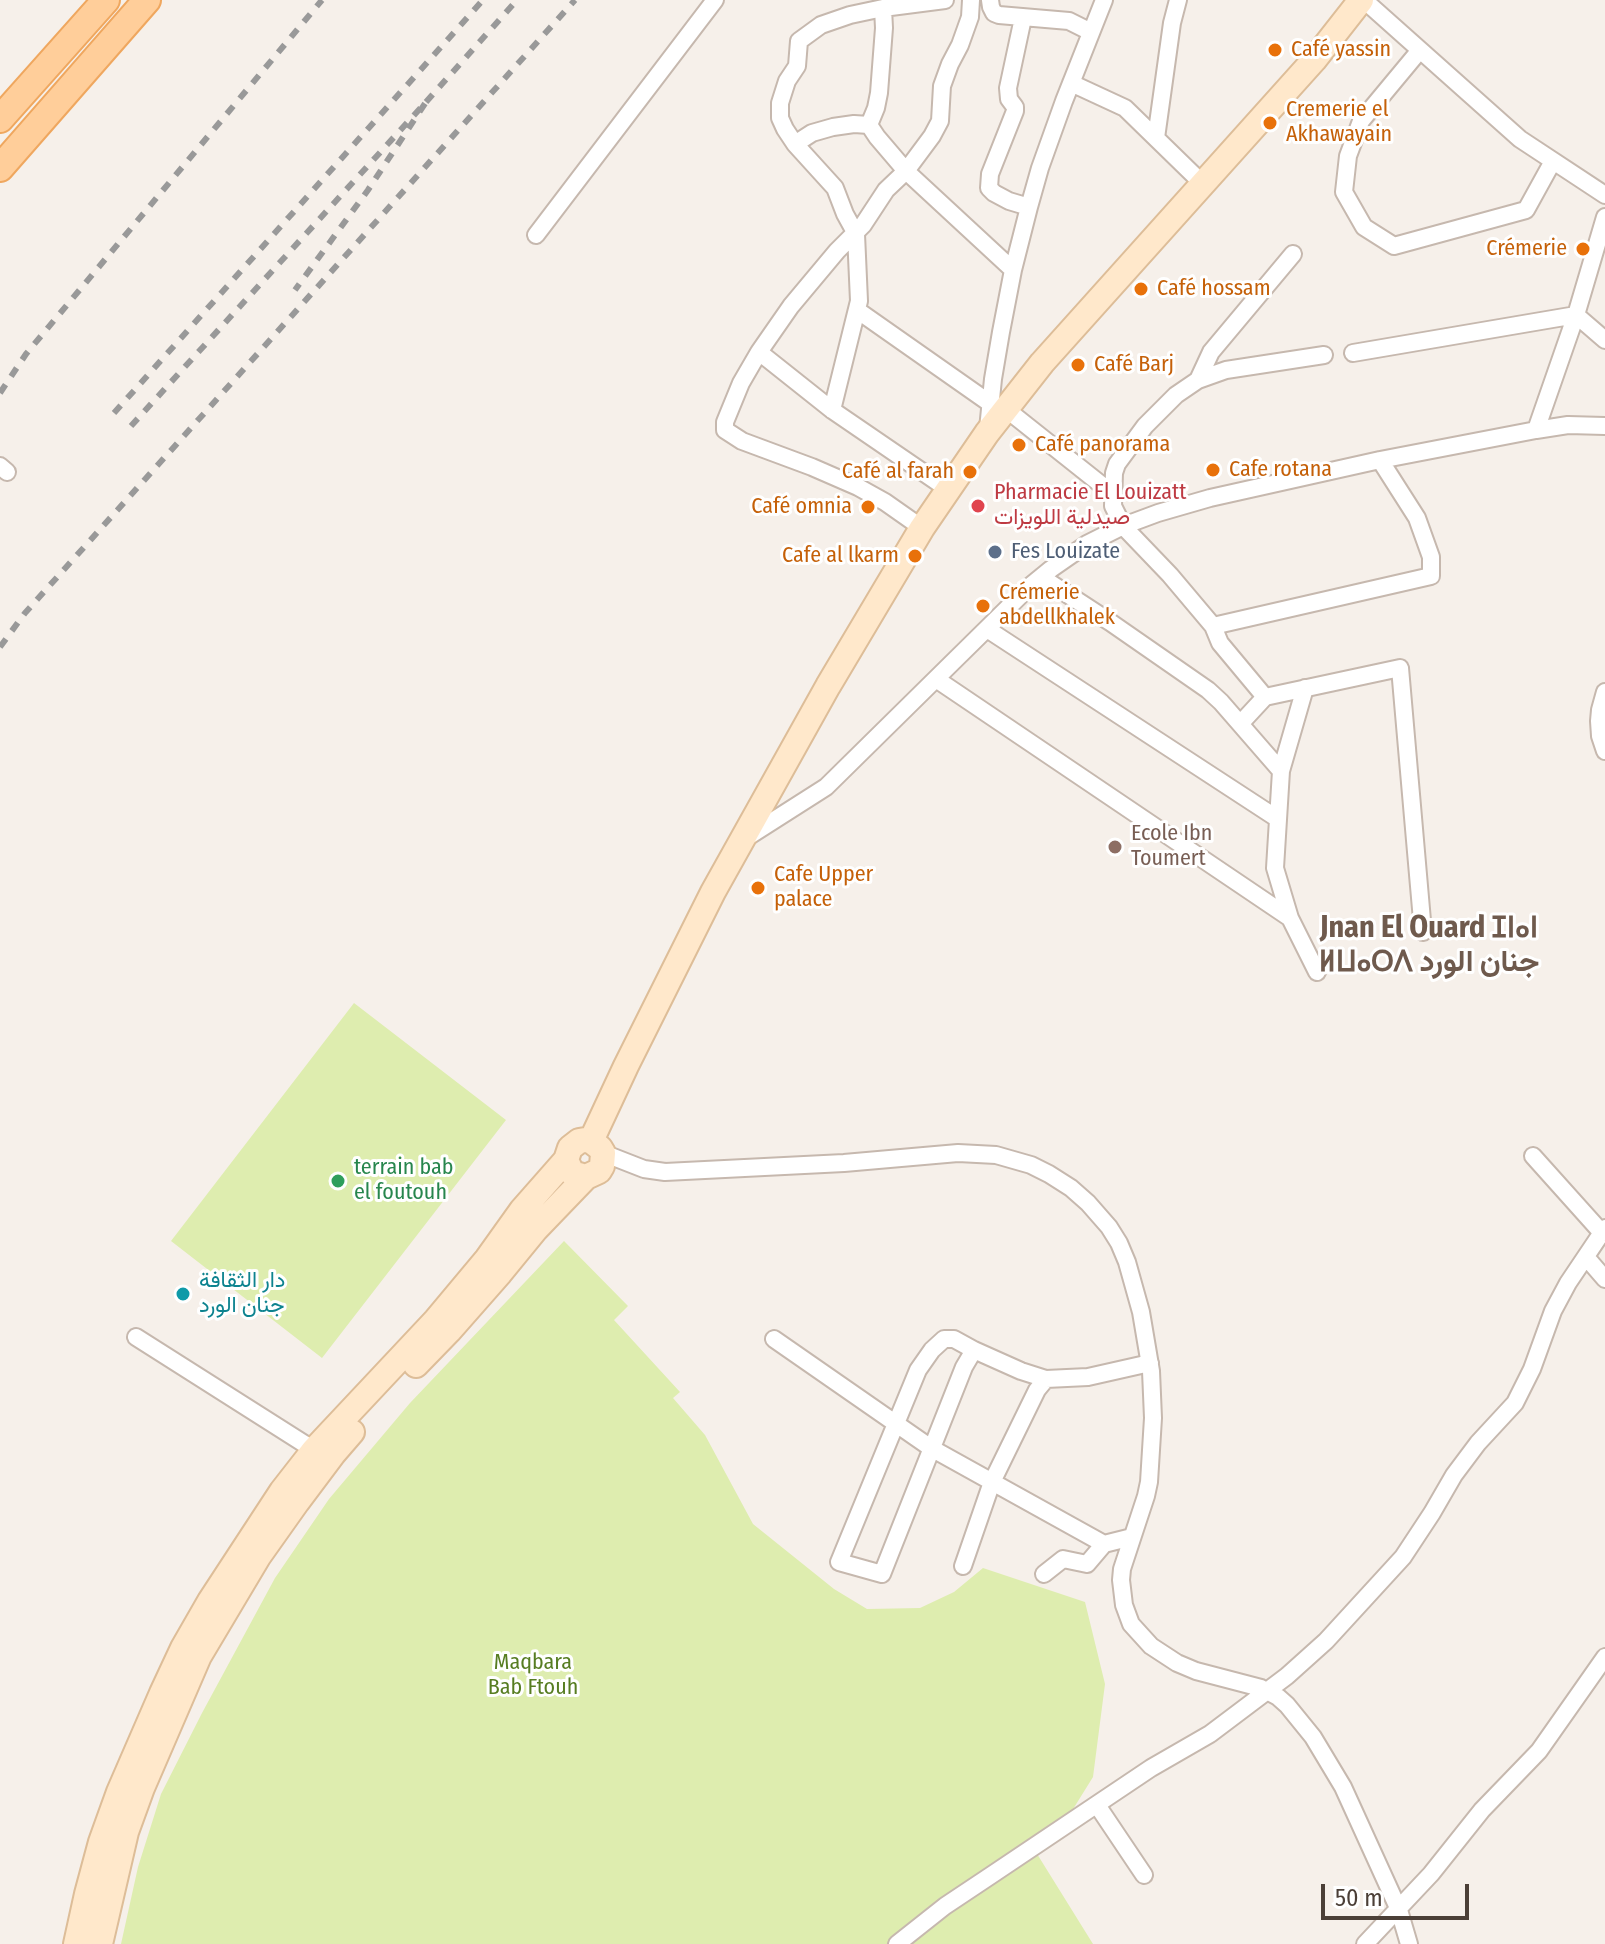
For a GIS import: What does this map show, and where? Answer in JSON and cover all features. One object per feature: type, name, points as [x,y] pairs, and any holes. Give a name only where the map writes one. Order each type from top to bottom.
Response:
[{"type":"main road","points":[[0,119],[106,0]]},
{"type":"main road","points":[[0,168],[147,0]]},
{"type":"street","points":[[536,235],[715,0]]},
{"type":"street","points":[[832,410],[859,301],[856,234],[835,188],[795,144],[780,118],[780,103],[787,81],[797,66],[799,41],[821,25],[883,8],[945,0]]},
{"type":"street","points":[[922,528],[858,487],[742,441],[725,430],[725,422],[741,383],[759,352],[800,295],[837,251],[856,234],[886,190],[906,171],[932,136],[940,121],[942,86],[970,17],[971,0]]},
{"type":"street","points":[[990,0],[994,13],[1069,21],[1091,32]]},
{"type":"street","points":[[999,406],[993,379],[1013,270],[1029,207],[1040,168],[1104,0]]},
{"type":"street","points":[[1156,138],[1178,0]]},
{"type":"street","points":[[290,1497],[449,1331],[593,1162],[626,1066],[713,892],[828,686],[922,528],[987,433],[999,406],[1042,363],[1314,60],[1362,0],[1520,139],[1605,195]]},
{"type":"street","points":[[869,125],[879,93],[883,8]]},
{"type":"street","points":[[1023,18],[1008,88],[1015,111],[990,174],[989,188],[1009,201],[1029,207]]},
{"type":"street","points":[[1420,50],[1361,121],[1348,156],[1344,192],[1364,227],[1394,246],[1526,210],[1553,161]]},
{"type":"street","points":[[1071,83],[1125,108],[1203,184]]},
{"type":"street","points":[[869,125],[906,171],[1013,270]]},
{"type":"street","points":[[795,144],[812,133],[833,127],[869,125]]},
{"type":"street","points":[[1536,430],[1576,315],[1605,217]]},
{"type":"street","points":[[1198,380],[1211,352],[1293,254]]},
{"type":"street","points":[[857,310],[999,406],[1113,494]]},
{"type":"street","points":[[1576,315],[1605,340]]},
{"type":"street","points":[[1353,353],[1576,315]]},
{"type":"street","points":[[759,352],[832,410],[949,490]]},
{"type":"street","points":[[1265,697],[1220,643],[1213,626],[1123,526],[1113,506],[1114,473],[1126,449],[1145,426],[1176,395],[1198,380],[1226,370],[1324,355]]},
{"type":"street","points":[[743,839],[826,787],[1041,577],[1087,544],[1123,526],[1210,498],[1380,460],[1568,425],[1605,426]]},
{"type":"street","points":[[1213,626],[1431,576],[1431,557],[1417,518],[1380,460]]},
{"type":"street","points":[[1041,577],[1189,676],[1221,702],[1281,771]]},
{"type":"street","points":[[987,629],[1278,819]]},
{"type":"street","points":[[1240,724],[1265,697],[1400,668],[1423,932]]},
{"type":"street","points":[[936,679],[1290,918]]},
{"type":"street","points":[[1305,688],[1281,771],[1275,868],[1290,918],[1317,972]]},
{"type":"street","points":[[1605,692],[1599,721],[1605,751]]},
{"type":"street","points":[[76,1944],[101,1842],[135,1754],[191,1652],[258,1557],[314,1450],[436,1320],[487,1259],[522,1210],[566,1160],[572,1173],[593,1162],[665,1172],[844,1163],[958,1153],[996,1155],[1049,1174],[1071,1188],[1099,1215],[1119,1243],[1136,1288],[1150,1363],[1153,1418],[1149,1482],[1122,1569],[1121,1589],[1131,1624],[1141,1637],[1177,1663],[1267,1690],[1287,1705],[1313,1737],[1343,1787],[1399,1910],[1409,1944]]},
{"type":"street","points":[[897,1944],[945,1906],[1151,1768],[1210,1734],[1287,1676],[1326,1641],[1403,1557],[1454,1475],[1519,1397],[1553,1311],[1603,1230],[1533,1156]]},
{"type":"street","points":[[593,1162],[644,1169]]},
{"type":"street","points":[[1586,1257],[1605,1279]]},
{"type":"street","points":[[136,1337],[314,1450]]},
{"type":"street","points":[[774,1339],[931,1448],[1104,1544]]},
{"type":"street","points":[[974,1350],[964,1367],[882,1574],[839,1562],[918,1370],[944,1339],[954,1339],[1021,1371],[1046,1379],[1088,1377],[1150,1363]]},
{"type":"street","points":[[963,1566],[992,1482],[1037,1390],[1046,1379]]},
{"type":"street","points":[[1044,1574],[1063,1559],[1087,1564],[1104,1544],[1132,1537]]},
{"type":"street","points":[[100,1944],[126,1832],[191,1652]]},
{"type":"street","points":[[1365,1944],[1431,1874],[1482,1810],[1539,1751],[1605,1657]]},
{"type":"street","points":[[1097,1805],[1144,1875]]},
{"type":"green space","name":"terrain bab el foutouh","points":[[354,1003],[506,1120],[322,1358],[171,1241]]},
{"type":"green space","name":"Maqbara Bab Ftouh","points":[[564,1241],[628,1306],[614,1320],[680,1392],[673,1398],[705,1435],[753,1524],[834,1589],[867,1609],[920,1608],[954,1592],[983,1568],[1085,1602],[1105,1684],[1093,1777],[1070,1814],[1029,1841],[1093,1944],[121,1944],[138,1867],[161,1794],[275,1578],[329,1499],[410,1403]]},
{"type":"railway","points":[[0,393],[26,354],[322,0]]},
{"type":"railway","points":[[114,413],[483,0]]},
{"type":"railway","points":[[426,102],[517,0]]},
{"type":"railway","points":[[0,647],[25,613],[575,0]]},
{"type":"railway","points":[[131,426],[426,102],[368,190],[295,290]]},
{"type":"place","name":"Café yassin","points":[[1275,50]]},
{"type":"place","name":"Cremerie el Akhawayain","points":[[1270,123]]},
{"type":"place","name":"Crémerie","points":[[1583,249]]},
{"type":"place","name":"Café hossam","points":[[1141,289]]},
{"type":"place","name":"Café Barj","points":[[1078,365]]},
{"type":"place","name":"Café panorama","points":[[1019,445]]},
{"type":"place","name":"Cafe rotana","points":[[1213,470]]},
{"type":"place","name":"Café al farah","points":[[970,472]]},
{"type":"place","name":"Pharmacie El Louizatt صيدلية اللويزات","points":[[978,506]]},
{"type":"place","name":"Café omnia","points":[[868,507]]},
{"type":"place","name":"Fes Louizate","points":[[995,552]]},
{"type":"place","name":"Cafe al lkarm","points":[[915,556]]},
{"type":"place","name":"Crémerie abdellkhalek","points":[[983,606]]},
{"type":"place","name":"Ecole Ibn Toumert","points":[[1115,847]]},
{"type":"place","name":"Cafe Upper palace","points":[[758,888]]},
{"type":"place","name":"terrain bab el foutouh","points":[[338,1181]]},
{"type":"place","name":"دار الثقافة جنان الورد","points":[[183,1294]]},
{"type":"district","name":"Jnan El Ouard ⵊⵏⴰⵏ ⵍⵡⴰⵔⴷ جنان الورد","points":[[1429,946]]}]
